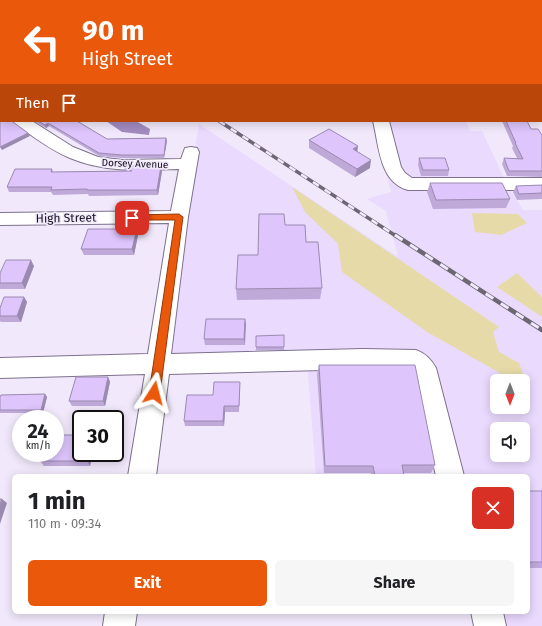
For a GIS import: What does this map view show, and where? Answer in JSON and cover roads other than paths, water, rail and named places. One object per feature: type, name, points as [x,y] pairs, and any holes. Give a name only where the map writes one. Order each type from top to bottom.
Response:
[{"type":"street","name":"Dorsey Avenue","points":[[23,122],[56,144],[85,158],[114,164],[190,158],[179,217]]},
{"type":"street","points":[[381,122],[392,167],[398,177],[408,184],[542,184]]},
{"type":"street","points":[[142,474],[179,217]]},
{"type":"street","name":"High Street","points":[[0,219],[179,217]]},
{"type":"street","points":[[0,368],[363,359],[416,360],[424,368],[450,474]]},
{"type":"street","points":[[119,626],[121,614]]},
{"type":"street","points":[[487,614],[490,626]]},
{"type":"railway","points":[[221,122],[396,236]]},
{"type":"railway","points":[[395,235],[542,330]]}]
